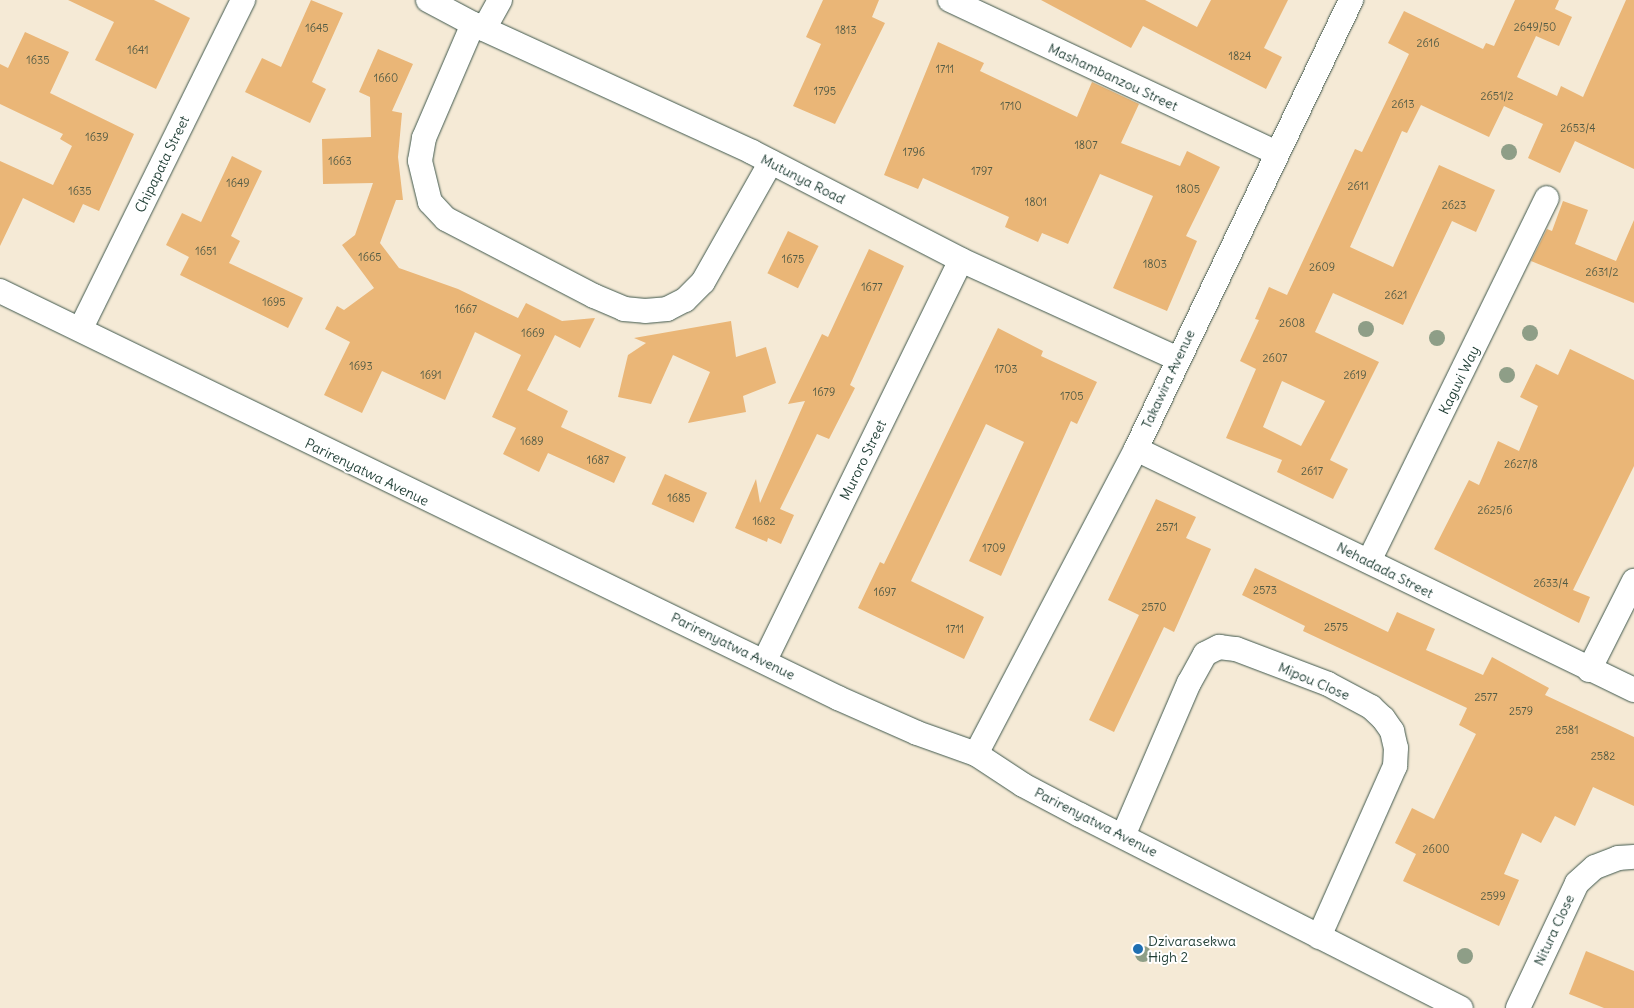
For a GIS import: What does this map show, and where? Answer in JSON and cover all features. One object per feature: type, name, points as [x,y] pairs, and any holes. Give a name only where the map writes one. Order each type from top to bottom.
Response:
[{"type":"street","name":"Chipapata Street","points":[[81,328],[243,0]]},
{"type":"street","name":"Mutunya Road","points":[[428,0],[479,26],[770,162],[961,260],[1178,359]]},
{"type":"street","points":[[500,0],[479,26],[424,138],[420,161],[430,202],[446,219],[594,296],[624,309],[645,311],[667,309],[685,300],[703,282],[770,162]]},
{"type":"street","name":"Mashambanzou Street","points":[[950,0],[1277,153]]},
{"type":"street","name":"Takawira Avenue","points":[[976,754],[1136,449],[1351,0]]},
{"type":"street","name":"Kaguvi Way","points":[[1369,561],[1547,198]]},
{"type":"street","name":"Muroro Street","points":[[765,660],[961,260]]},
{"type":"street","name":"Parirenyatwa Avenue","points":[[0,291],[81,328],[373,475],[765,660],[875,716],[976,754],[1023,785],[1461,1008]]},
{"type":"street","name":"Nehadada Street","points":[[1136,449],[1634,690]]},
{"type":"street","points":[[1590,670],[1634,581]]},
{"type":"street","name":"Mipou Close","points":[[1123,836],[1189,683],[1205,654],[1219,647],[1236,649],[1328,684],[1371,707],[1383,718],[1392,731],[1396,748],[1395,766],[1319,937]]},
{"type":"street","name":"Nitura Close","points":[[1518,1008],[1577,883],[1595,868],[1618,858],[1634,857]]},
{"type":"building","points":[[68,0],[154,0],[190,18],[156,89],[95,60],[114,22]]},
{"type":"building","points":[[311,0],[343,13],[312,82],[326,89],[310,123],[245,92],[262,58],[281,67]]},
{"type":"building","points":[[823,0],[879,0],[872,17],[885,23],[835,124],[793,106],[821,44],[806,37]]},
{"type":"building","points":[[1041,0],[1145,0],[1197,27],[1211,0],[1288,0],[1264,48],[1282,57],[1266,89],[1143,26],[1131,48]]},
{"type":"building","points":[[1515,0],[1559,0],[1555,9],[1572,17],[1559,46],[1536,36],[1517,77],[1557,96],[1561,86],[1583,97],[1626,0],[1634,0],[1634,169],[1575,141],[1560,173],[1528,158],[1543,124],[1504,106],[1489,137],[1421,105],[1407,133],[1402,131],[1350,247],[1393,267],[1439,165],[1495,190],[1476,232],[1452,221],[1403,325],[1333,293],[1315,332],[1379,362],[1330,460],[1348,469],[1333,499],[1277,472],[1282,460],[1226,438],[1256,369],[1240,361],[1259,320],[1255,319],[1269,287],[1287,295],[1355,149],[1362,152],[1409,54],[1388,43],[1404,11],[1483,49],[1486,43],[1494,46]],"holes":[[[1282,381],[1325,401],[1301,446],[1263,427]]]},
{"type":"building","points":[[25,32],[69,52],[50,93],[134,134],[99,211],[83,204],[74,223],[23,198],[0,246],[0,161],[53,185],[72,146],[60,139],[63,134],[0,104],[0,64],[8,68]]},
{"type":"building","points":[[938,42],[984,63],[980,71],[1077,117],[1092,82],[1139,104],[1121,143],[1180,166],[1187,151],[1220,167],[1186,236],[1197,241],[1167,311],[1113,288],[1153,196],[1100,174],[1068,244],[1042,233],[1038,242],[1005,227],[1009,217],[923,178],[918,189],[884,175]]},
{"type":"building","points":[[378,49],[413,64],[392,111],[402,113],[398,157],[403,200],[396,200],[380,243],[399,268],[458,289],[518,318],[526,303],[562,321],[595,318],[580,348],[555,335],[527,390],[568,411],[561,427],[626,457],[614,483],[548,453],[539,472],[503,454],[516,428],[492,417],[521,355],[475,332],[445,400],[382,371],[362,413],[324,395],[350,342],[325,329],[337,306],[344,310],[374,288],[342,245],[355,235],[373,183],[323,184],[322,139],[371,137],[370,97],[359,92]]},
{"type":"building","points":[[232,156],[262,171],[231,236],[240,241],[229,263],[303,298],[288,328],[180,275],[189,257],[166,245],[182,213],[201,222]]},
{"type":"building","points":[[1563,201],[1588,210],[1575,244],[1616,261],[1634,220],[1634,303],[1531,261],[1547,229],[1552,231]]},
{"type":"building","points":[[788,231],[819,246],[798,288],[767,273]]},
{"type":"building","points":[[869,249],[904,266],[850,385],[855,388],[829,439],[817,434],[780,509],[794,515],[781,544],[768,538],[767,542],[735,528],[756,479],[760,503],[805,401],[788,404],[822,334],[828,337]]},
{"type":"building","points":[[731,321],[736,357],[766,347],[776,383],[743,396],[746,412],[688,423],[710,372],[673,355],[651,404],[618,397],[628,355],[646,343],[634,338]]},
{"type":"building","points":[[998,328],[1043,351],[1041,356],[1097,382],[1077,424],[1071,421],[1001,576],[969,561],[1024,442],[986,424],[911,581],[984,617],[964,659],[858,608],[880,562],[884,564]]},
{"type":"building","points":[[1570,349],[1634,380],[1634,466],[1573,590],[1590,597],[1579,623],[1434,549],[1469,480],[1479,485],[1498,441],[1519,451],[1538,406],[1520,397],[1536,364],[1558,375]]},
{"type":"building","points":[[665,474],[707,493],[694,523],[652,504]]},
{"type":"building","points":[[1156,499],[1196,517],[1186,538],[1211,549],[1174,632],[1164,627],[1114,732],[1089,720],[1139,615],[1108,600]]},
{"type":"building","points":[[1255,568],[1388,632],[1397,612],[1435,629],[1426,650],[1483,675],[1492,657],[1549,688],[1545,695],[1634,737],[1634,806],[1593,787],[1575,826],[1555,816],[1541,843],[1522,833],[1504,874],[1519,880],[1499,926],[1403,881],[1416,854],[1395,843],[1412,808],[1434,819],[1476,734],[1459,725],[1467,708],[1303,631],[1305,626],[1242,595]]},
{"type":"building","points":[[1586,951],[1634,971],[1634,1008],[1604,1008],[1569,994]]},
{"type":"place","name":"Dzivarasekwa High 2","points":[[1138,949]]}]
